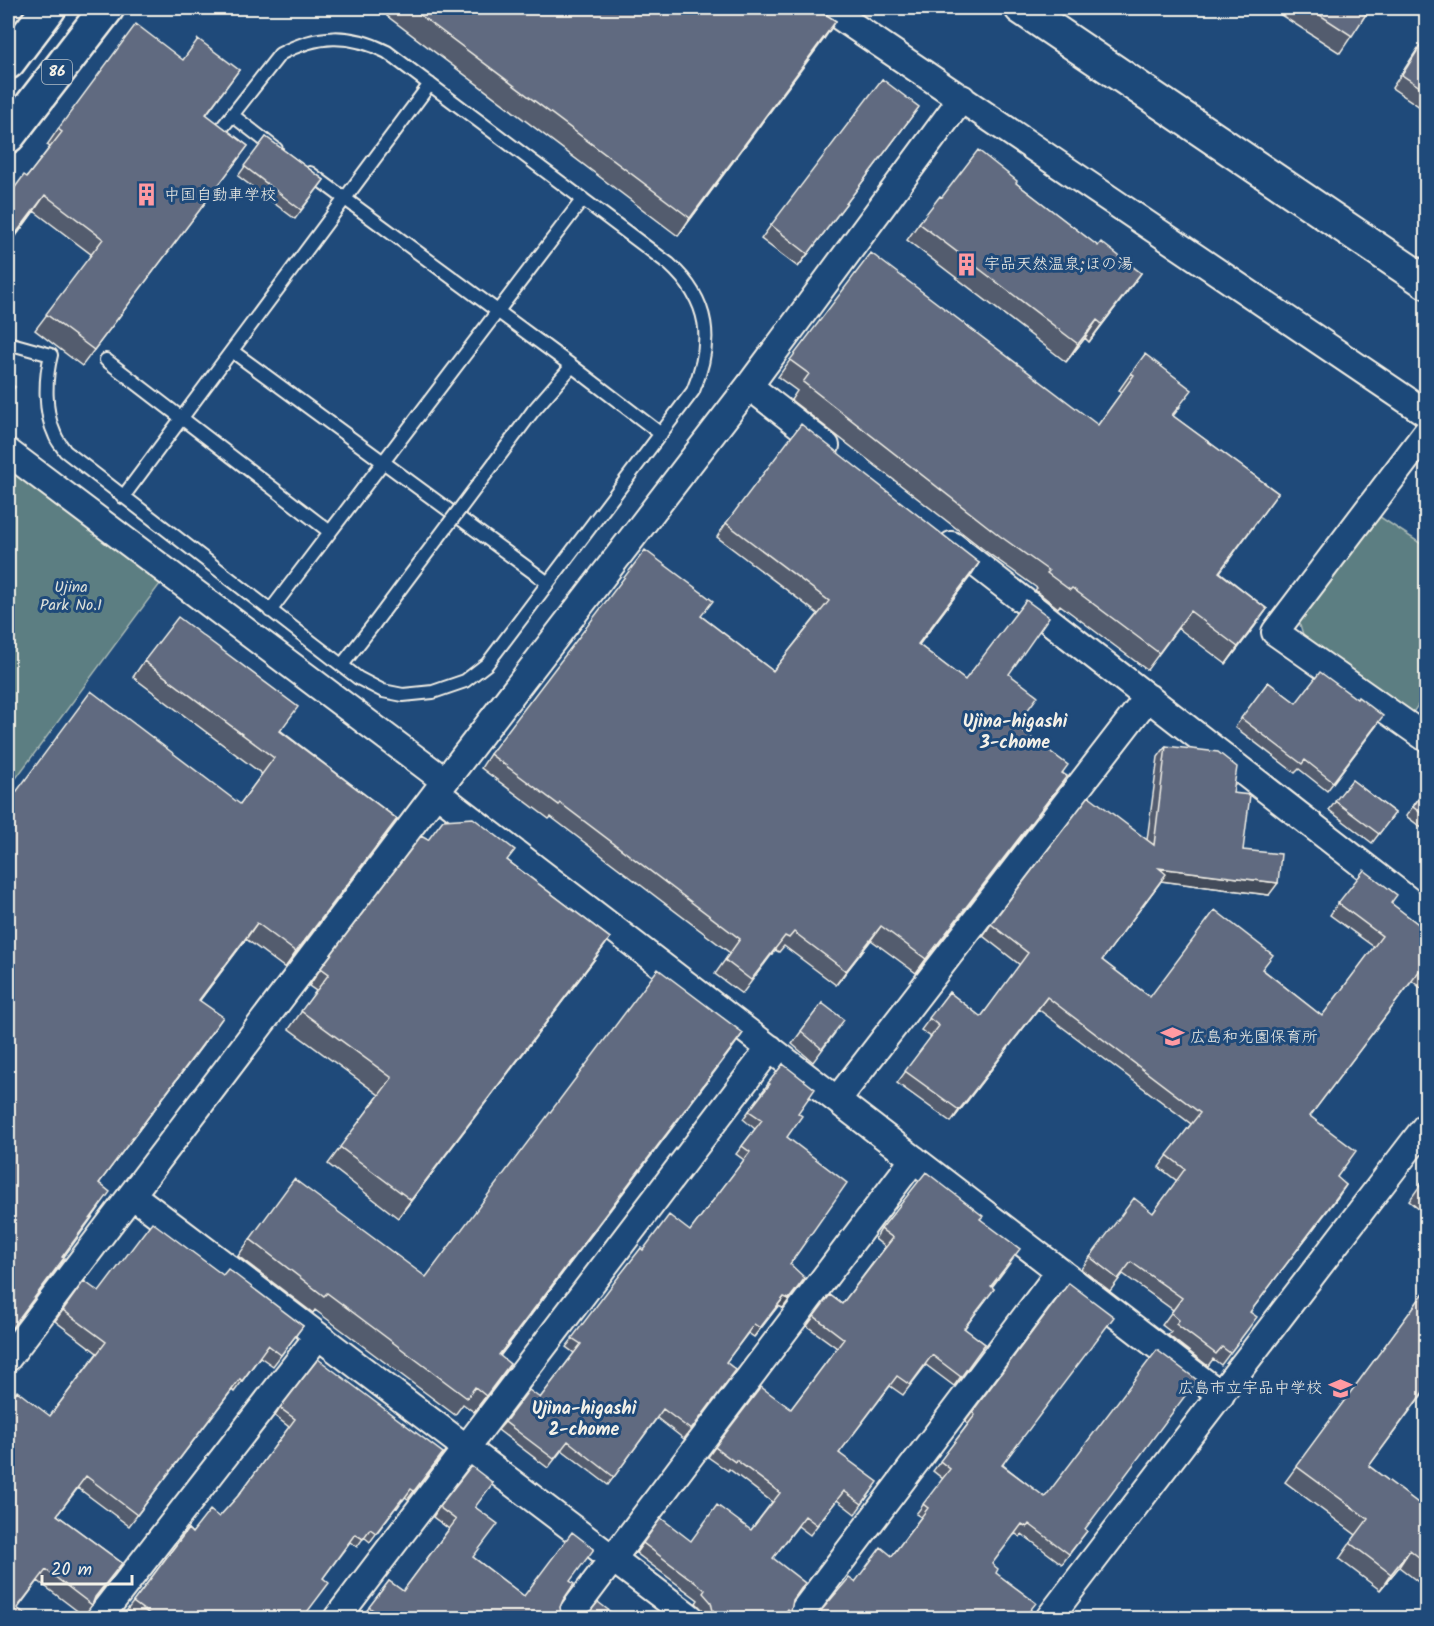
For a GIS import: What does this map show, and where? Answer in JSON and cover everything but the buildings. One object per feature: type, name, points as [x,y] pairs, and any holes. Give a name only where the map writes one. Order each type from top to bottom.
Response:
[{"type":"main road","points":[[8,62],[49,8]]},
{"type":"main road","name":"86","points":[[8,136],[107,8]]},
{"type":"street","points":[[827,8],[1426,413]]},
{"type":"street","points":[[1022,8],[1425,278]]},
{"type":"street","points":[[8,1358],[441,787],[749,386],[962,98]]},
{"type":"street","points":[[749,386],[842,458]]},
{"type":"street","points":[[1426,434],[1275,632],[1426,738]]},
{"type":"street","points":[[8,452],[441,787],[770,1048],[1221,1395]]},
{"type":"street","points":[[934,530],[1426,914]]},
{"type":"street","points":[[837,1100],[1148,697]]},
{"type":"street","points":[[337,1618],[770,1048]]},
{"type":"street","points":[[1049,1618],[1426,1126]]},
{"type":"street","points":[[568,1618],[914,1159]]},
{"type":"street","points":[[132,1195],[691,1618]]},
{"type":"street","points":[[798,1618],[1060,1271]]},
{"type":"street","points":[[99,1618],[318,1336]]},
{"type":"lane","points":[[8,344],[51,355],[47,371],[48,411],[54,434],[65,451],[358,678],[383,691],[403,695],[434,692],[465,681],[487,664],[693,391],[703,367],[705,331],[702,311],[684,278],[669,264],[387,52],[368,42],[345,38],[317,39],[280,54],[218,133]]},
{"type":"lane","points":[[123,497],[430,84]]},
{"type":"lane","points":[[232,115],[661,434]]},
{"type":"lane","points":[[270,611],[583,199]]},
{"type":"lane","points":[[232,351],[548,583]]},
{"type":"lane","points":[[106,360],[330,532]]},
{"type":"lane","points":[[342,666],[533,411],[572,366]]},
{"type":"green space","name":"Ujina Park No.1","points":[[8,468],[160,584],[8,789]]},
{"type":"green space","points":[[1377,515],[1426,547],[1426,693],[1412,714],[1304,638],[1299,621]]},
{"type":"place","name":"中国自動車学校","points":[[146,195]]},
{"type":"place","name":"宇品天然温泉;ほの湯","points":[[966,264]]},
{"type":"place","name":"広島和光園保育所","points":[[1172,1037]]},
{"type":"place","name":"広島市立宇品中学校","points":[[1340,1388]]},
{"type":"district","name":"Ujina-higashi 3-chome","points":[[1015,732]]},
{"type":"district","name":"Ujina-higashi 2-chome","points":[[584,1419]]}]
